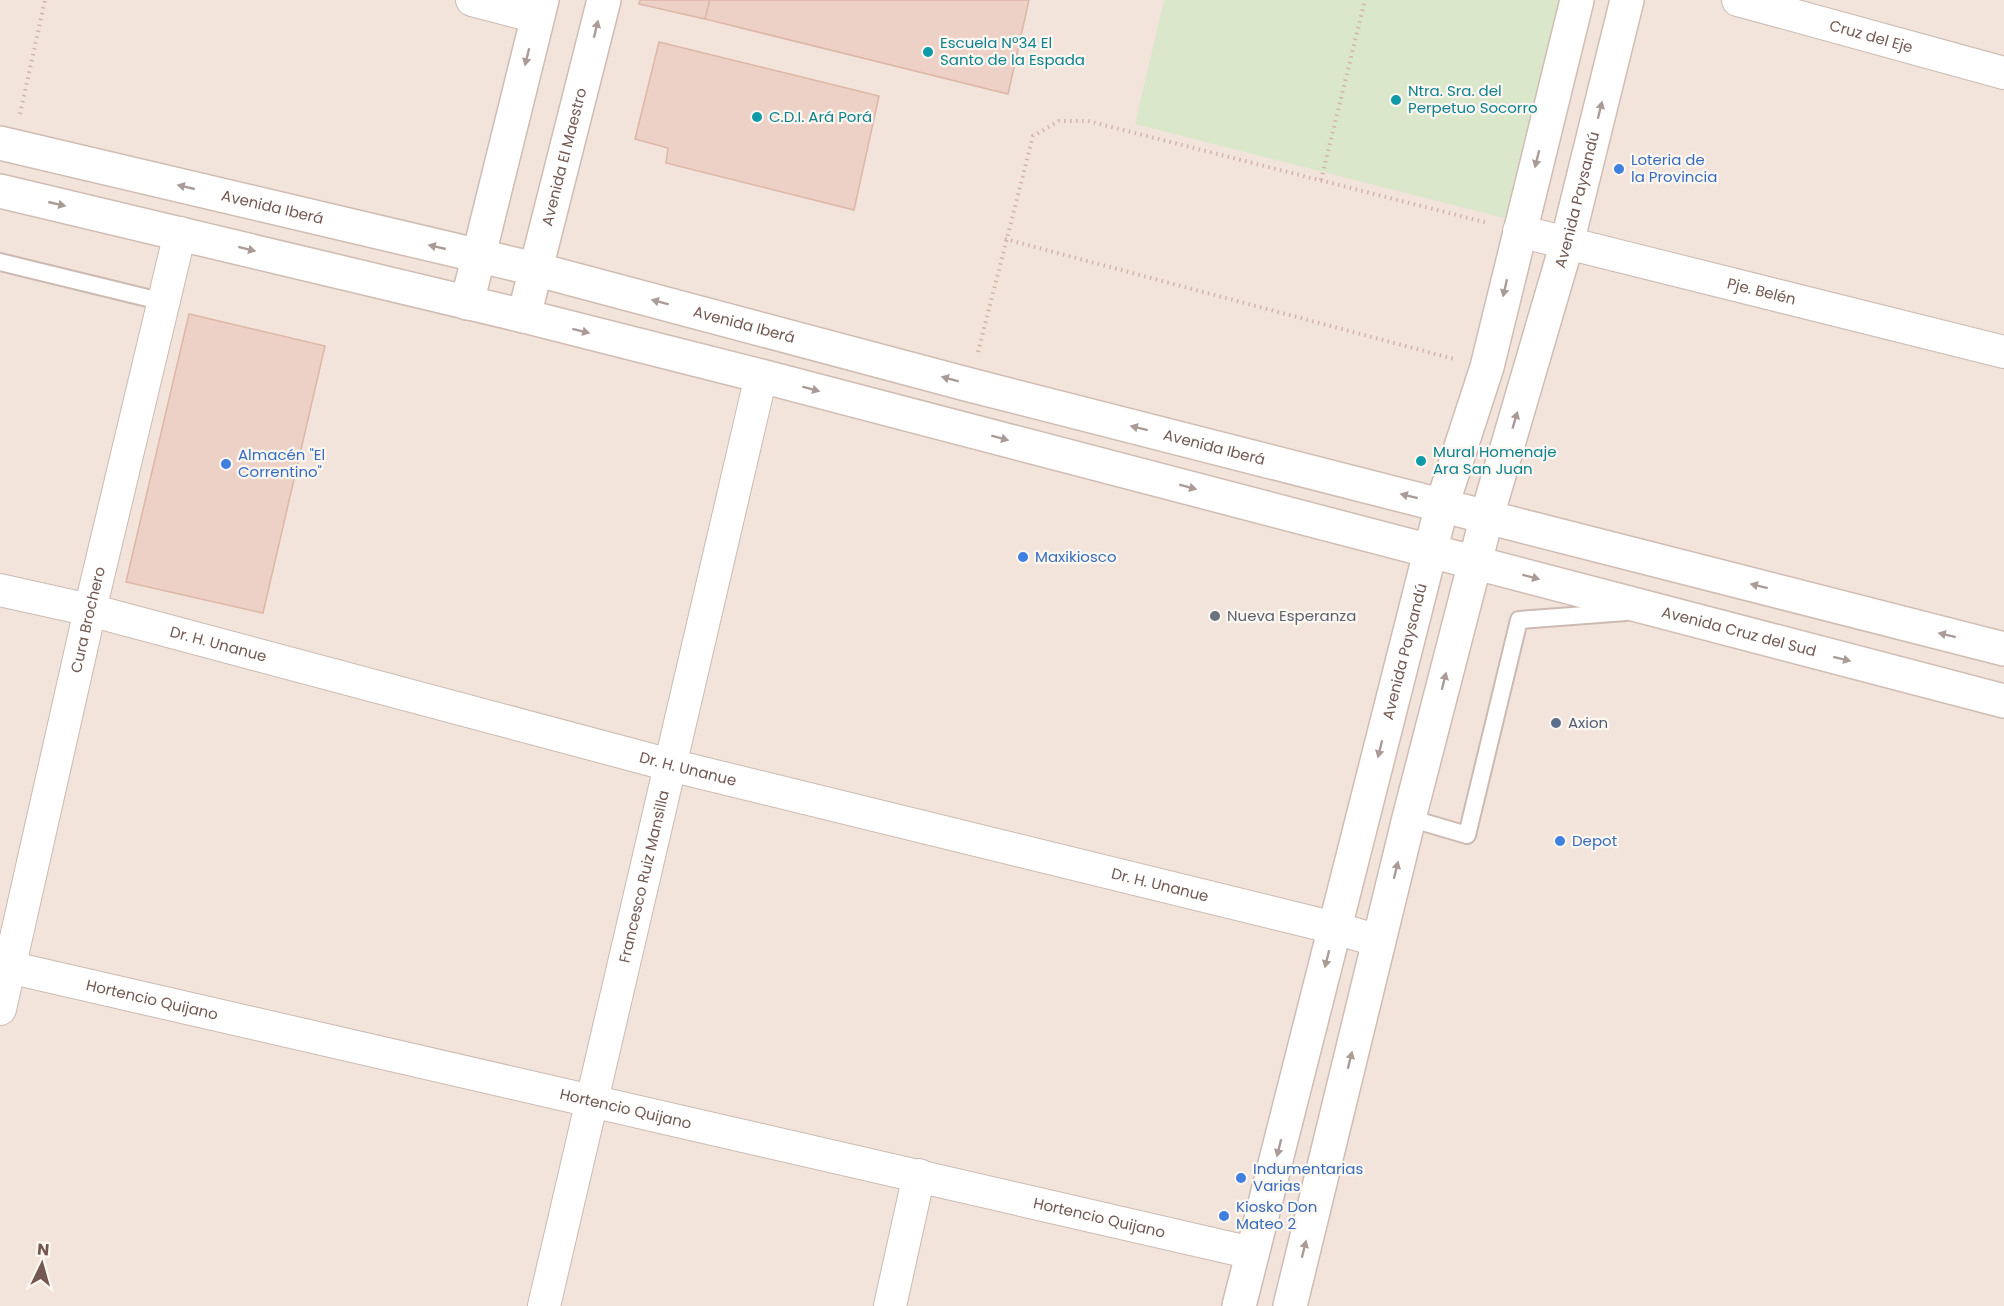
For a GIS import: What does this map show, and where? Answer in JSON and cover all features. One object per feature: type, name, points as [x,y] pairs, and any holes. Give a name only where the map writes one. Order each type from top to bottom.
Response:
[{"type":"main road","name":"Avenida El Maestro","points":[[524,316],[604,0]]},
{"type":"main road","name":"Avenida Paysandú","points":[[1239,1306],[1431,550],[1487,367],[1577,0]]},
{"type":"main road","name":"Avenida Paysandú","points":[[1290,1306],[1409,818],[1475,561],[1567,243],[1627,0]]},
{"type":"main road","points":[[467,303],[539,9]]},
{"type":"main road","name":"Avenida Iberá","points":[[7,145],[535,269],[970,385],[1487,516]]},
{"type":"main road","points":[[0,190],[524,316],[1475,561]]},
{"type":"main road","points":[[1487,516],[2004,650]]},
{"type":"main road","name":"Avenida Cruz del Sud","points":[[1475,561],[1653,610],[2004,701]]},
{"type":"street","points":[[472,0],[539,9]]},
{"type":"street","name":"Cruz del Eje","points":[[1737,0],[2004,73]]},
{"type":"street","name":"Pje. Belén","points":[[1519,231],[2004,352]]},
{"type":"street","name":"Cura Brochero","points":[[0,1009],[5,966],[180,233]]},
{"type":"street","name":"Francesco Ruiz Mansilla","points":[[544,1306],[761,376]]},
{"type":"street","name":"Dr. H. Unanue","points":[[0,590],[90,610],[670,765],[1335,928],[1379,941]]},
{"type":"street","name":"Hortencio Quijano","points":[[5,966],[1252,1253]]},
{"type":"street","points":[[890,1306],[919,1175]]},
{"type":"lane","points":[[0,262],[164,302]]},
{"type":"lane","points":[[1409,818],[1467,835],[1519,620],[1653,610]]},
{"type":"path","points":[[7,145],[45,0]]},
{"type":"path","points":[[1321,180],[1365,0]]},
{"type":"path","points":[[970,385],[1005,239],[1033,136],[1059,121],[1088,121],[1519,231]]},
{"type":"path","points":[[1005,239],[1487,367]]},
{"type":"shaded area","points":[[0,0],[2004,0],[2004,1306],[0,1306]]},
{"type":"green space","points":[[1164,0],[1563,0],[1512,220],[1135,124]]},
{"type":"building","points":[[640,0],[710,0],[705,19],[639,4]]},
{"type":"building","name":"Escuela Nº34 El Santo de la Espada","points":[[710,0],[1029,0],[1008,94],[705,19]]},
{"type":"building","name":"C.D.I. Ará Porá","points":[[659,42],[879,96],[854,210],[666,163],[668,148],[635,139]]},
{"type":"building","name":"Almacén \"El Correntino\"","points":[[189,314],[325,346],[263,613],[126,582]]},
{"type":"place","name":"Escuela Nº34 El Santo de la Espada","points":[[928,52]]},
{"type":"place","name":"Ntra. Sra. del Perpetuo Socorro","points":[[1396,100]]},
{"type":"place","name":"C.D.I. Ará Porá","points":[[757,117]]},
{"type":"place","name":"Loteria de la Provincia","points":[[1619,169]]},
{"type":"place","name":"Mural Homenaje Ara San Juan","points":[[1421,461]]},
{"type":"place","name":"Almacén \"El Correntino\"","points":[[226,464]]},
{"type":"place","name":"Maxikiosco","points":[[1023,557]]},
{"type":"place","name":"Nueva Esperanza","points":[[1215,616]]},
{"type":"place","name":"Axion","points":[[1556,723]]},
{"type":"place","name":"Depot","points":[[1560,841]]},
{"type":"place","name":"Indumentarias Varias","points":[[1241,1178]]},
{"type":"place","name":"Kiosko Don Mateo 2","points":[[1224,1216]]}]
